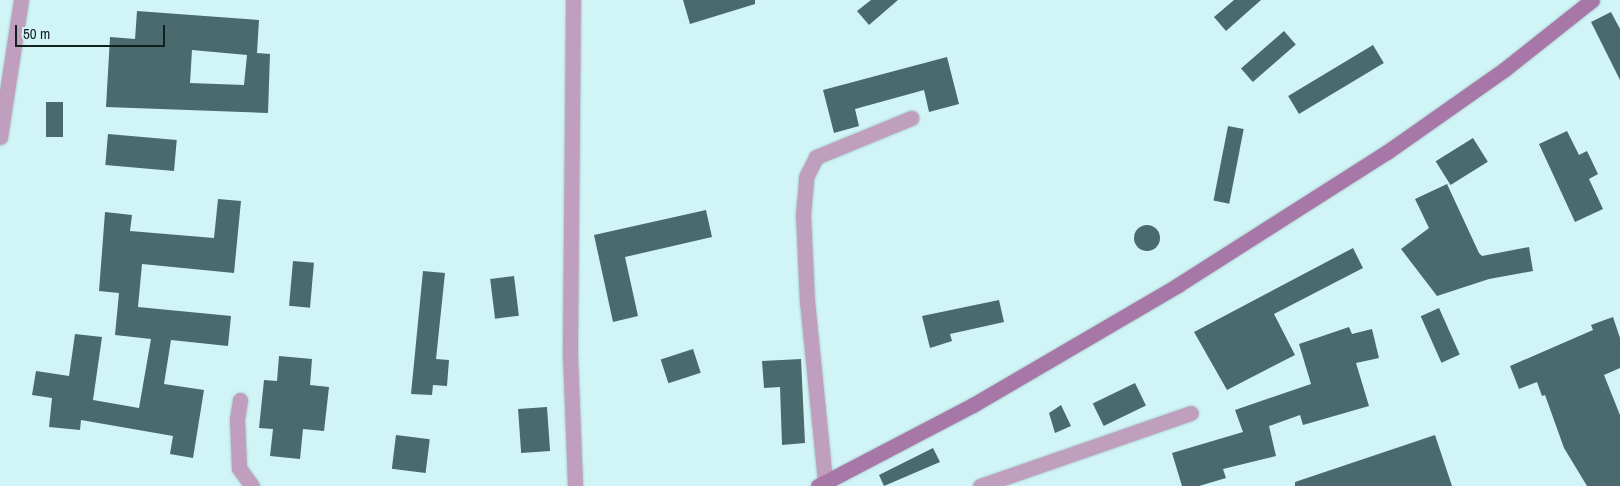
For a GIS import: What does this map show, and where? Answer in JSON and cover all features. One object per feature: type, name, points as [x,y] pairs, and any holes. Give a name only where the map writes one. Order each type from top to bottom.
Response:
[{"type":"street","points":[[0,137],[21,0]]},
{"type":"street","points":[[572,0],[570,355],[575,486]]},
{"type":"street","points":[[911,118],[816,157],[806,178],[803,215],[807,302],[822,483],[973,405],[1178,286],[1394,147],[1505,69],[1592,0]]},
{"type":"street","points":[[240,400],[240,468],[252,486]]},
{"type":"street","points":[[980,486],[1191,412]]},
{"type":"building","points":[[683,0],[755,0],[755,4],[690,24]]},
{"type":"building","points":[[871,0],[898,0],[869,25],[857,11]]},
{"type":"building","points":[[1234,0],[1261,0],[1226,31],[1214,17]]},
{"type":"building","points":[[137,11],[259,20],[257,53],[270,54],[268,113],[106,107],[110,37],[135,39]],"holes":[[[192,50],[247,55],[244,85],[190,83]]]},
{"type":"building","points":[[1611,12],[1620,29],[1620,80],[1591,22]]},
{"type":"building","points":[[1284,31],[1296,45],[1253,82],[1241,68]]},
{"type":"building","points":[[1373,45],[1384,63],[1299,114],[1288,96]]},
{"type":"building","points":[[947,57],[959,104],[929,112],[924,90],[855,109],[859,126],[834,133],[823,90]]},
{"type":"building","points":[[46,102],[63,102],[63,137],[46,137]]},
{"type":"building","points":[[1228,126],[1244,129],[1229,204],[1213,201]]},
{"type":"building","points":[[1567,131],[1579,155],[1587,151],[1598,174],[1589,179],[1603,209],[1575,222],[1539,144]]},
{"type":"building","points":[[108,134],[177,140],[174,171],[105,165]]},
{"type":"building","points":[[1473,138],[1488,162],[1451,185],[1436,161]]},
{"type":"building","points":[[1447,184],[1479,253],[1482,256],[1529,247],[1533,271],[1489,279],[1437,296],[1401,249],[1429,228],[1415,199]]},
{"type":"building","points":[[218,199],[241,201],[234,273],[142,264],[138,307],[231,316],[228,346],[171,340],[164,384],[204,390],[193,458],[170,454],[173,436],[81,420],[80,430],[49,427],[52,398],[32,395],[36,371],[69,376],[75,334],[102,337],[93,400],[139,408],[151,339],[115,335],[119,293],[99,291],[105,212],[132,215],[130,231],[214,238]]},
{"type":"building","points":[[706,210],[712,237],[625,257],[638,316],[613,322],[594,235]]},
{"type":"building","points":[[1147,225],[1156,229],[1160,238],[1156,247],[1147,251],[1138,247],[1134,238],[1138,229]]},
{"type":"building","points":[[1353,248],[1363,268],[1274,314],[1295,355],[1227,390],[1194,332]]},
{"type":"building","points":[[293,261],[314,263],[310,308],[289,306]]},
{"type":"building","points":[[423,271],[445,273],[436,359],[449,360],[447,386],[433,385],[432,395],[411,394]]},
{"type":"building","points":[[514,276],[519,316],[495,319],[490,279]]},
{"type":"building","points":[[999,300],[1004,322],[950,334],[952,341],[930,348],[922,316]]},
{"type":"building","points":[[1439,308],[1460,355],[1441,363],[1421,316]]},
{"type":"building","points":[[1613,317],[1620,338],[1620,368],[1604,375],[1620,415],[1620,486],[1587,486],[1564,448],[1545,395],[1542,396],[1537,382],[1519,389],[1510,366],[1593,330],[1591,325]]},
{"type":"building","points":[[1349,327],[1352,334],[1372,329],[1379,358],[1356,363],[1369,406],[1303,425],[1300,415],[1269,426],[1276,456],[1223,469],[1226,478],[1199,486],[1182,486],[1172,453],[1243,432],[1235,410],[1311,384],[1299,344]]},
{"type":"building","points":[[693,349],[701,373],[668,383],[661,360]]},
{"type":"building","points":[[279,356],[312,359],[310,385],[329,387],[324,431],[303,429],[300,459],[270,456],[273,429],[259,428],[264,380],[277,381]]},
{"type":"building","points":[[801,359],[805,443],[782,445],[780,387],[764,388],[762,361]]},
{"type":"building","points":[[1135,383],[1146,405],[1104,426],[1093,404]]},
{"type":"building","points":[[1061,405],[1071,426],[1055,433],[1049,413]]},
{"type":"building","points":[[547,407],[550,451],[521,453],[518,409]]},
{"type":"building","points":[[396,435],[430,439],[426,473],[392,469]]},
{"type":"building","points":[[1435,435],[1452,486],[1295,486],[1295,482]]},
{"type":"building","points":[[933,448],[940,462],[884,486],[879,475]]}]
